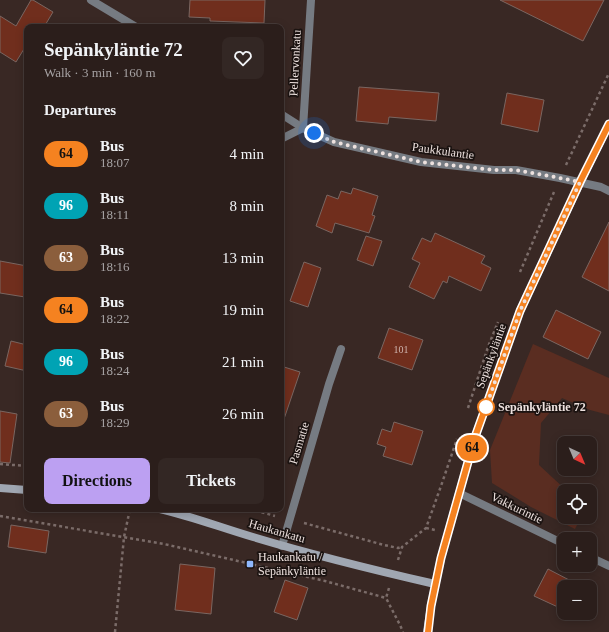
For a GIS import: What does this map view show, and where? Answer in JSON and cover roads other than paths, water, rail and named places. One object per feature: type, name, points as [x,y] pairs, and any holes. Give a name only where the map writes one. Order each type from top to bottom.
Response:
[{"type":"main road","name":"Sepänkyläntie","points":[[428,632],[431,606],[441,558],[475,437],[520,311],[580,182],[609,124]]},
{"type":"main road","points":[[0,488],[24,490]]},
{"type":"main road","name":"Haukankatu","points":[[172,512],[282,546],[435,584]]},
{"type":"street","points":[[91,0],[131,24]]},
{"type":"street","name":"Pellervonkatu","points":[[303,128],[311,0]]},
{"type":"street","name":"Paukkulantie","points":[[284,116],[303,128],[334,142],[421,162],[494,170],[516,170],[580,182],[609,190]]},
{"type":"street","points":[[284,138],[303,128]]},
{"type":"street","name":"Pasmatie","points":[[282,546],[329,384],[341,349]]},
{"type":"street","name":"Vakkurintie","points":[[459,493],[557,541]]},
{"type":"street","points":[[597,560],[609,566]]},
{"type":"place","name":"Sepänkyläntie 72","points":[[486,407]]},
{"type":"place","name":"Haukankatu / Sepänkyläntie","points":[[250,564]]}]
